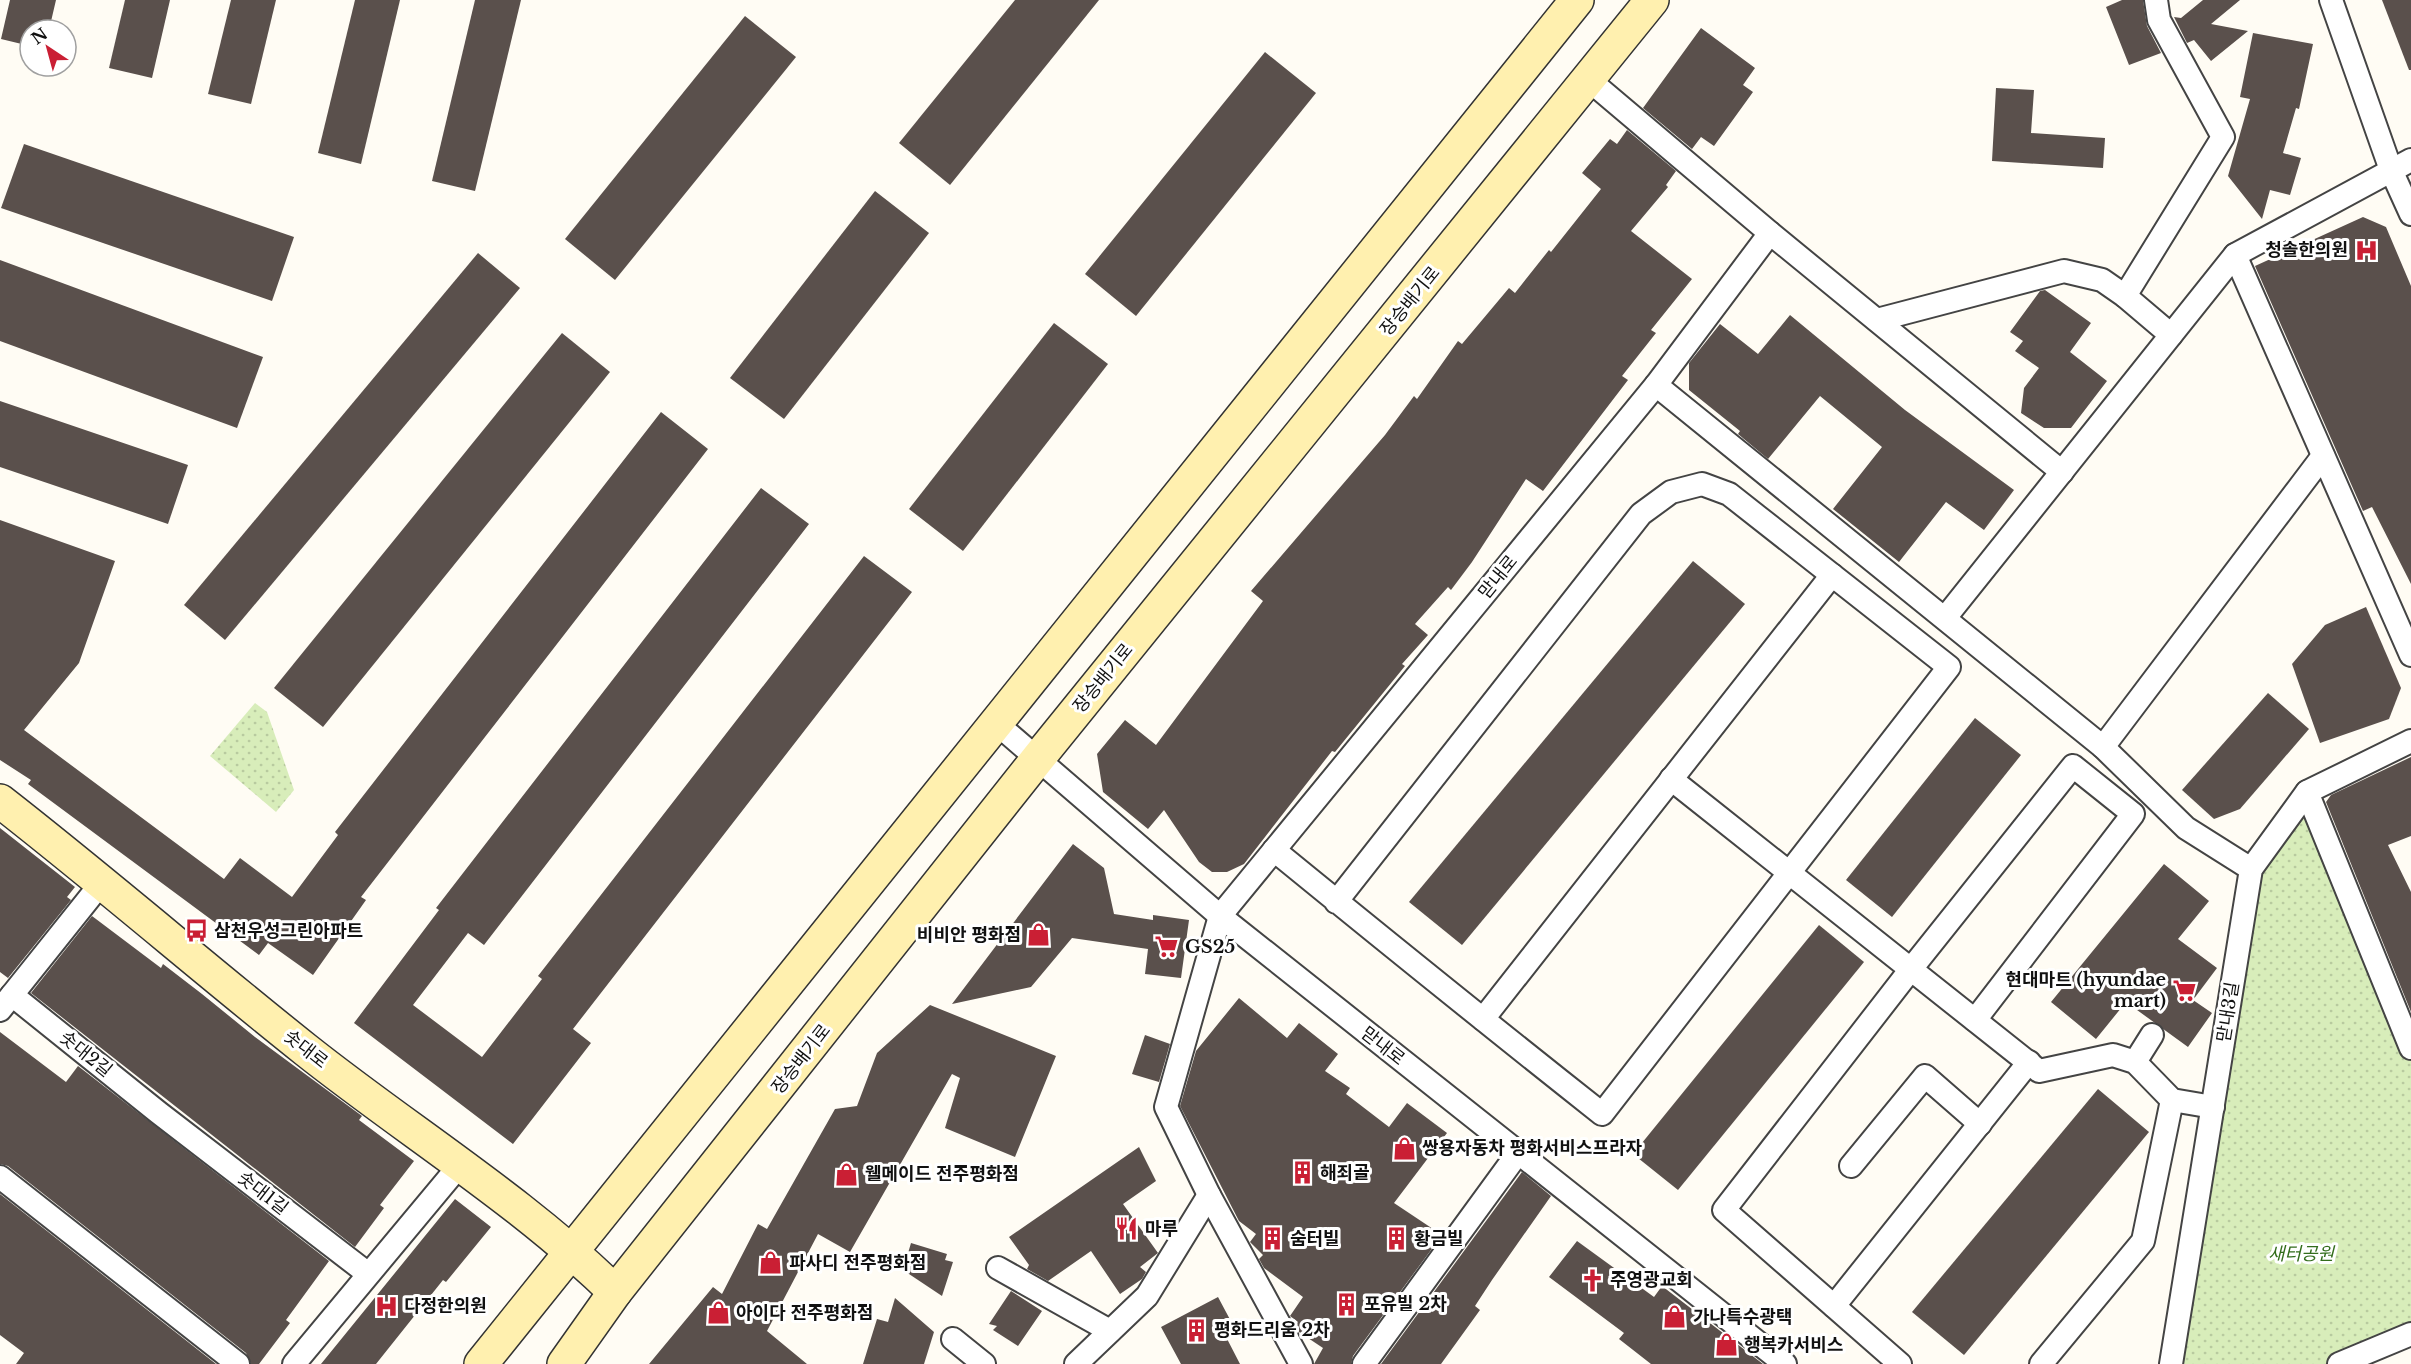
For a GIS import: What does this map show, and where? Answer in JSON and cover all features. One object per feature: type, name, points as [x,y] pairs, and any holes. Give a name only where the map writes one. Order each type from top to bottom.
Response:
[{"type":"street","points":[[492,1360],[572,1249],[1577,0]]},
{"type":"street","name":"장승배기로","points":[[564,1364],[615,1292],[1039,758],[1652,0]]},
{"type":"street","points":[[2125,296],[2223,137],[2159,20],[2156,0]]},
{"type":"street","points":[[2331,0],[2401,165],[2411,214]]},
{"type":"street","points":[[1589,80],[1770,233],[2062,472]]},
{"type":"street","points":[[1945,618],[2235,255],[2401,165]]},
{"type":"street","name":"맏내로","points":[[1301,1364],[1209,1195],[1166,1107],[1220,916],[1656,385],[1770,233]]},
{"type":"street","points":[[2235,255],[2411,655]]},
{"type":"street","points":[[1877,320],[2064,271],[2102,280],[2125,296],[2171,335]]},
{"type":"street","points":[[1656,385],[2103,747],[2187,828],[2251,869]]},
{"type":"street","points":[[2103,747],[2323,456]]},
{"type":"street","points":[[1274,850],[1336,902],[1602,1114],[1949,668],[1729,494],[1702,484],[1671,492],[1641,514],[1336,902]]},
{"type":"street","points":[[1483,1019],[1832,575]]},
{"type":"street","name":"맏내로","points":[[996,723],[1220,916],[1785,1364]]},
{"type":"street","name":"맏내3길","points":[[2171,1364],[2251,869],[2307,792],[2411,741]]},
{"type":"street","points":[[1900,1364],[1724,1210],[1911,969],[2073,766],[2133,814],[1975,1020]]},
{"type":"street","points":[[1671,779],[2039,1071],[2114,1055],[2135,1062],[2172,1100],[2213,1107]]},
{"type":"street","points":[[2307,792],[2411,1048]]},
{"type":"street","name":"솟대로","points":[[0,801],[103,881],[306,1050],[572,1249],[615,1292]]},
{"type":"street","name":"솟대2길","points":[[103,881],[6,1002],[159,1113]]},
{"type":"street","points":[[2135,1062],[2152,1035]]},
{"type":"street","points":[[1834,1306],[2029,1062]]},
{"type":"street","points":[[1851,1166],[1924,1076],[1980,1124]]},
{"type":"street","points":[[2041,1364],[2142,1241],[2172,1100]]},
{"type":"street","name":"솟대1길","points":[[159,1113],[367,1274]]},
{"type":"street","points":[[1364,1364],[1518,1153]]},
{"type":"street","points":[[294,1364],[459,1166]]},
{"type":"street","points":[[0,1177],[238,1364]]},
{"type":"street","points":[[1076,1364],[1147,1296],[1209,1195]]},
{"type":"street","points":[[998,1268],[1110,1331]]},
{"type":"street","points":[[2339,1364],[2411,1334]]},
{"type":"street","points":[[953,1339],[984,1364]]},
{"type":"green space","points":[[255,703],[267,712],[294,790],[276,812],[210,756]]},
{"type":"green space","name":"새터공원","points":[[2307,792],[2411,1048],[2411,1334],[2339,1364],[2171,1364],[2251,869]]},
{"type":"building","points":[[10,0],[56,0],[52,18],[18,18],[18,43],[1,39]]},
{"type":"building","points":[[125,0],[170,0],[152,78],[109,68]]},
{"type":"building","points":[[231,0],[276,0],[251,104],[208,94]]},
{"type":"building","points":[[355,0],[400,0],[361,164],[318,153]]},
{"type":"building","points":[[475,0],[521,0],[475,191],[432,181]]},
{"type":"building","points":[[1015,0],[1099,0],[950,185],[899,143]]},
{"type":"building","points":[[2122,0],[2143,0],[2147,26],[2161,53],[2129,65],[2106,7]]},
{"type":"building","points":[[2203,0],[2240,0],[2211,24],[2248,31],[2211,61],[2194,40],[2187,43],[2174,17],[2181,18]]},
{"type":"building","points":[[2382,0],[2411,0],[2411,70],[2409,70]]},
{"type":"building","points":[[745,16],[796,57],[615,280],[565,239]]},
{"type":"building","points":[[1701,28],[1755,68],[1743,85],[1753,92],[1714,146],[1701,137],[1692,149],[1643,108]]},
{"type":"building","points":[[2253,33],[2313,44],[2299,109],[2296,108],[2283,153],[2301,158],[2290,195],[2270,190],[2262,219],[2228,176],[2250,99],[2240,97]]},
{"type":"building","points":[[1265,52],[1316,93],[1136,316],[1085,274]]},
{"type":"building","points":[[1996,88],[2034,90],[2031,133],[2105,138],[2103,168],[1992,161]]},
{"type":"building","points":[[1627,130],[1676,171],[1666,185],[1668,187],[1631,231],[1692,279],[1651,330],[1656,333],[1622,376],[1628,380],[1543,491],[1526,479],[1451,590],[1448,587],[1415,624],[1428,635],[1402,664],[1405,666],[1335,752],[1332,751],[1244,864],[1227,872],[1212,872],[1199,862],[1164,810],[1148,829],[1103,792],[1097,754],[1125,720],[1156,745],[1263,601],[1251,591],[1385,435],[1414,396],[1417,399],[1458,341],[1462,344],[1509,288],[1515,293],[1549,250],[1551,252],[1601,189],[1582,173],[1610,139],[1617,144]]},
{"type":"building","points":[[24,144],[294,237],[272,301],[1,208]]},
{"type":"building","points":[[875,191],[929,233],[784,419],[730,378]]},
{"type":"building","points":[[2363,217],[2386,227],[2411,286],[2411,584],[2372,507],[2363,511],[2255,266]]},
{"type":"building","points":[[478,253],[520,288],[225,640],[184,605]]},
{"type":"building","points":[[0,260],[263,357],[237,428],[0,341]]},
{"type":"building","points":[[2045,290],[2091,323],[2070,352],[2107,381],[2071,428],[2044,428],[2021,413],[2024,388],[2039,368],[2015,351],[2023,341],[2010,332],[2040,291]]},
{"type":"building","points":[[1790,315],[1905,410],[2014,490],[1984,530],[1946,502],[1899,562],[1833,509],[1882,447],[1820,396],[1768,459],[1738,434],[1740,431],[1689,390],[1689,363],[1720,324],[1758,354]]},
{"type":"building","points":[[1054,323],[1108,364],[963,551],[909,509]]},
{"type":"building","points":[[562,333],[610,372],[323,727],[274,688]]},
{"type":"building","points":[[0,401],[188,465],[168,524],[0,467]]},
{"type":"building","points":[[661,412],[708,449],[361,897],[366,900],[313,975],[268,943],[259,955],[28,784],[31,780],[0,760],[0,520],[115,561],[79,663],[24,730],[224,879],[240,858],[292,897],[338,835],[335,832]]},
{"type":"building","points":[[761,488],[809,524],[484,945],[468,933],[413,1005],[482,1057],[542,979],[538,976],[864,556],[912,592],[573,1029],[591,1043],[513,1144],[354,1023],[439,910],[436,908]]},
{"type":"building","points":[[1693,561],[1745,604],[1462,945],[1409,902]]},
{"type":"building","points":[[2366,607],[2401,688],[2389,719],[2320,743],[2292,664],[2325,625]]},
{"type":"building","points":[[2268,693],[2309,729],[2240,809],[2214,819],[2182,790]]},
{"type":"building","points":[[1975,718],[2021,755],[1892,917],[1846,880]]},
{"type":"building","points":[[2411,757],[2411,836],[2388,845],[2411,892],[2411,1012],[2326,802],[2331,795]]},
{"type":"building","points":[[0,828],[75,887],[67,897],[71,900],[8,978],[0,972]]},
{"type":"building","name":"비비안 평화점","points":[[1073,844],[1104,868],[1114,914],[1153,920],[1153,915],[1189,920],[1181,978],[1145,974],[1148,949],[1072,938],[1031,987],[952,1004]]},
{"type":"building","points":[[2164,864],[2209,901],[2178,939],[2217,968],[2193,1000],[2212,1013],[2188,1047],[2126,1002],[2096,1039],[2051,1002]]},
{"type":"building","points":[[92,916],[161,968],[163,964],[255,1037],[362,1116],[359,1120],[414,1161],[380,1205],[384,1208],[355,1247],[31,993]]},
{"type":"building","points":[[1819,925],[1864,962],[1678,1190],[1633,1154]]},
{"type":"building","points":[[1239,998],[1287,1038],[1299,1023],[1338,1054],[1325,1071],[1350,1088],[1346,1094],[1389,1127],[1407,1103],[1447,1133],[1394,1203],[1442,1235],[1353,1356],[1351,1364],[1314,1364],[1323,1348],[1299,1332],[1295,1325],[1298,1322],[1290,1316],[1303,1297],[1264,1268],[1259,1259],[1263,1255],[1250,1242],[1256,1234],[1239,1221],[1180,1106],[1196,1051]]},
{"type":"building","points":[[930,1005],[1056,1056],[1015,1157],[945,1128],[960,1078],[952,1074],[850,1252],[818,1234],[767,1331],[807,1364],[649,1364],[713,1287],[722,1294],[758,1224],[767,1229],[835,1109],[857,1106],[877,1053]]},
{"type":"building","points":[[0,1032],[66,1082],[78,1066],[329,1261],[286,1320],[290,1323],[259,1364],[251,1364],[246,1353],[8,1166],[0,1164]]},
{"type":"building","points":[[1145,1035],[1170,1044],[1159,1082],[1132,1074]]},
{"type":"building","points":[[2098,1089],[2149,1132],[1964,1355],[1912,1312]]},
{"type":"building","points":[[1139,1147],[1156,1181],[1123,1204],[1158,1253],[1140,1267],[1146,1272],[1142,1279],[1120,1294],[1091,1251],[1048,1281],[1027,1269],[1029,1265],[1009,1237]]},
{"type":"building","points":[[1522,1172],[1551,1196],[1492,1280],[1475,1306],[1480,1310],[1441,1364],[1381,1364]]},
{"type":"building","points":[[0,1194],[216,1364],[16,1364],[24,1353],[0,1335]]},
{"type":"building","points":[[455,1199],[491,1227],[446,1282],[443,1280],[376,1364],[321,1364]]},
{"type":"building","points":[[1577,1241],[1654,1297],[1662,1286],[1763,1364],[1651,1364],[1619,1339],[1624,1333],[1549,1277]]},
{"type":"building","points":[[911,1243],[947,1254],[945,1260],[953,1262],[942,1296],[903,1270]]},
{"type":"building","points":[[1011,1291],[1042,1311],[1018,1346],[993,1330],[997,1326],[989,1324]]},
{"type":"building","name":"평화드리움 2차","points":[[1218,1297],[1234,1327],[1224,1333],[1240,1364],[1181,1364],[1161,1327]]},
{"type":"building","points":[[895,1298],[934,1332],[924,1364],[863,1364],[877,1319],[888,1322]]},
{"type":"place","name":"청솔한의원","points":[[2366,250]]},
{"type":"place","name":"삼천우성그린아파트","points":[[196,931]]},
{"type":"place","name":"비비안 평화점","points":[[1039,935]]},
{"type":"place","name":"GS25","points":[[1167,947]]},
{"type":"place","name":"현대마트 (hyundae mart)","points":[[2184,990]]},
{"type":"place","name":"쌍용자동차 평화서비스프라자","points":[[1404,1148]]},
{"type":"place","name":"해죄골","points":[[1302,1173]]},
{"type":"place","name":"웰메이드 전주평화점","points":[[847,1174]]},
{"type":"place","name":"마루","points":[[1127,1229]]},
{"type":"place","name":"숨터빌","points":[[1272,1239]]},
{"type":"place","name":"황금빌","points":[[1396,1239]]},
{"type":"place","name":"파사디 전주평화점","points":[[771,1263]]},
{"type":"place","name":"주영광교회","points":[[1592,1280]]},
{"type":"place","name":"포유빌 2차","points":[[1346,1304]]},
{"type":"place","name":"다정한의원","points":[[386,1306]]},
{"type":"place","name":"아이다 전주평화점","points":[[718,1313]]},
{"type":"place","name":"가나특수광택","points":[[1675,1317]]},
{"type":"place","name":"평화드리움 2차","points":[[1196,1330]]},
{"type":"place","name":"행복카서비스","points":[[1726,1345]]}]
